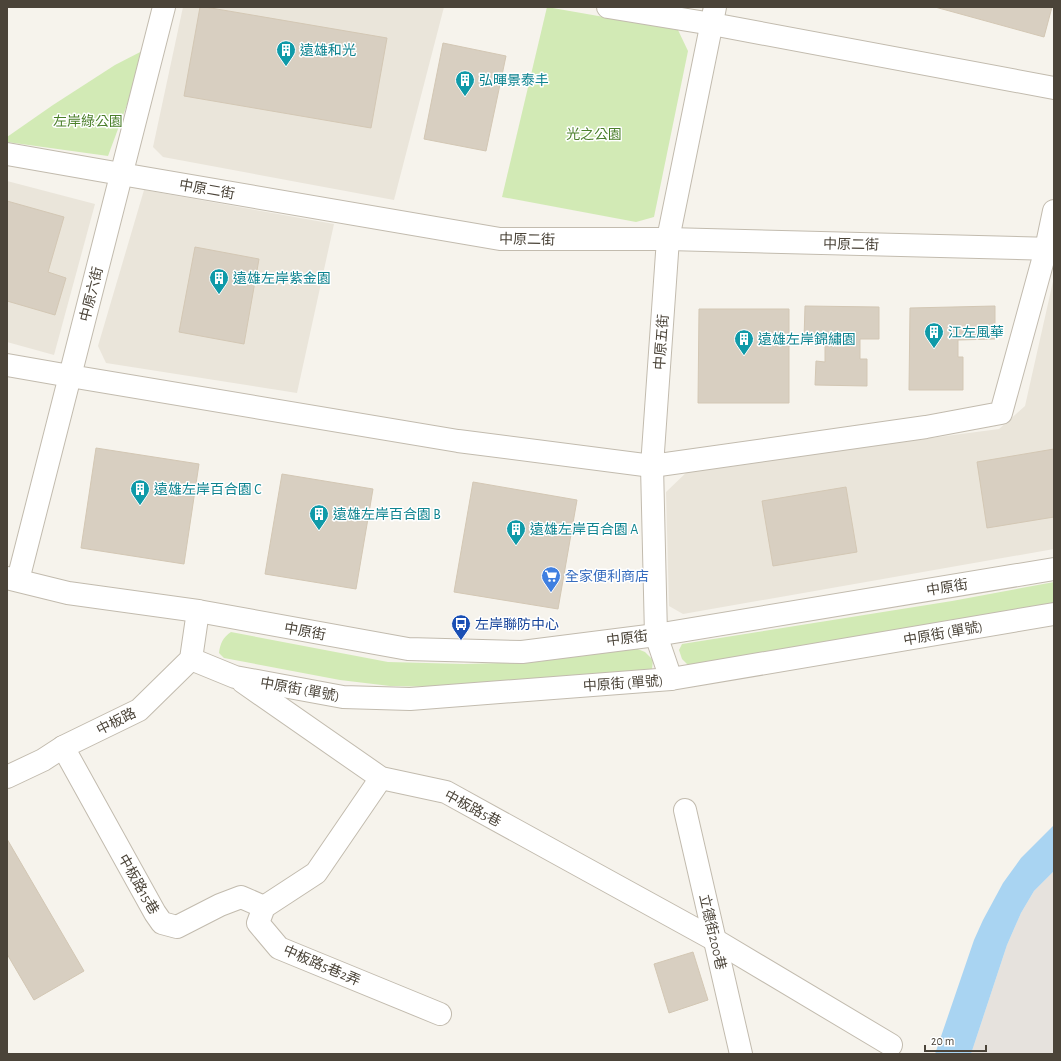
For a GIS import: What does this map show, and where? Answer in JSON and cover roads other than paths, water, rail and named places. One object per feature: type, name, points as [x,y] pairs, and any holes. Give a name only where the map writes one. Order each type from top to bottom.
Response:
[{"type":"street","name":"中原六街","points":[[13,579],[70,376],[164,7]]},
{"type":"street","points":[[608,7],[713,15],[1054,88]]},
{"type":"street","name":"中原五街","points":[[671,679],[656,635],[652,466],[668,239],[713,15]]},
{"type":"street","name":"中原二街","points":[[7,154],[500,239],[668,239],[1050,249]]},
{"type":"street","points":[[7,364],[70,376],[450,439],[652,466],[926,427],[1001,413],[1050,249],[1054,211]]},
{"type":"street","name":"中原街","points":[[13,579],[68,593],[198,612],[408,649],[522,652],[656,635],[1054,569]]},
{"type":"street","points":[[191,659],[198,612]]},
{"type":"street","name":"中原街 (單號)","points":[[191,659],[236,677],[343,697],[410,699],[671,679],[1054,614]]},
{"type":"street","name":"中板路","points":[[7,778],[43,760],[63,747],[139,710],[191,659]]},
{"type":"street","name":"中板路5巷","points":[[236,677],[381,778],[446,792],[715,940],[891,1045]]},
{"type":"street","name":"中板路15巷","points":[[63,747],[162,923],[177,928],[220,904],[241,897],[264,907]]},
{"type":"street","points":[[264,907],[316,873],[381,778]]},
{"type":"street","name":"立德街200巷","points":[[685,810],[741,1054]]},
{"type":"street","name":"中板路5巷2弄","points":[[264,907],[258,924],[279,948],[440,1014]]},
{"type":"water","points":[[1054,825],[1054,871],[1034,891],[1021,913],[1007,945],[971,1054],[935,1054],[974,940],[983,920],[1003,883],[1021,858]]},
{"type":"place","name":"遠雄和光","points":[[286,67]]},
{"type":"place","name":"弘暉景泰丰","points":[[465,97]]},
{"type":"place","name":"遠雄左岸紫金園","points":[[219,295]]},
{"type":"place","name":"江左風華","points":[[934,349]]},
{"type":"place","name":"遠雄左岸錦繡園","points":[[744,356]]},
{"type":"place","name":"遠雄左岸百合園 C","points":[[140,506]]},
{"type":"place","name":"遠雄左岸百合園 B","points":[[319,531]]},
{"type":"place","name":"遠雄左岸百合園 A","points":[[516,546]]},
{"type":"place","name":"全家便利商店","points":[[551,593]]},
{"type":"place","name":"左岸聯防中心","points":[[461,641]]},
{"type":"park label","name":"左岸綠公園","points":[[88,121]]},
{"type":"park label","name":"光之公園","points":[[594,134]]}]
